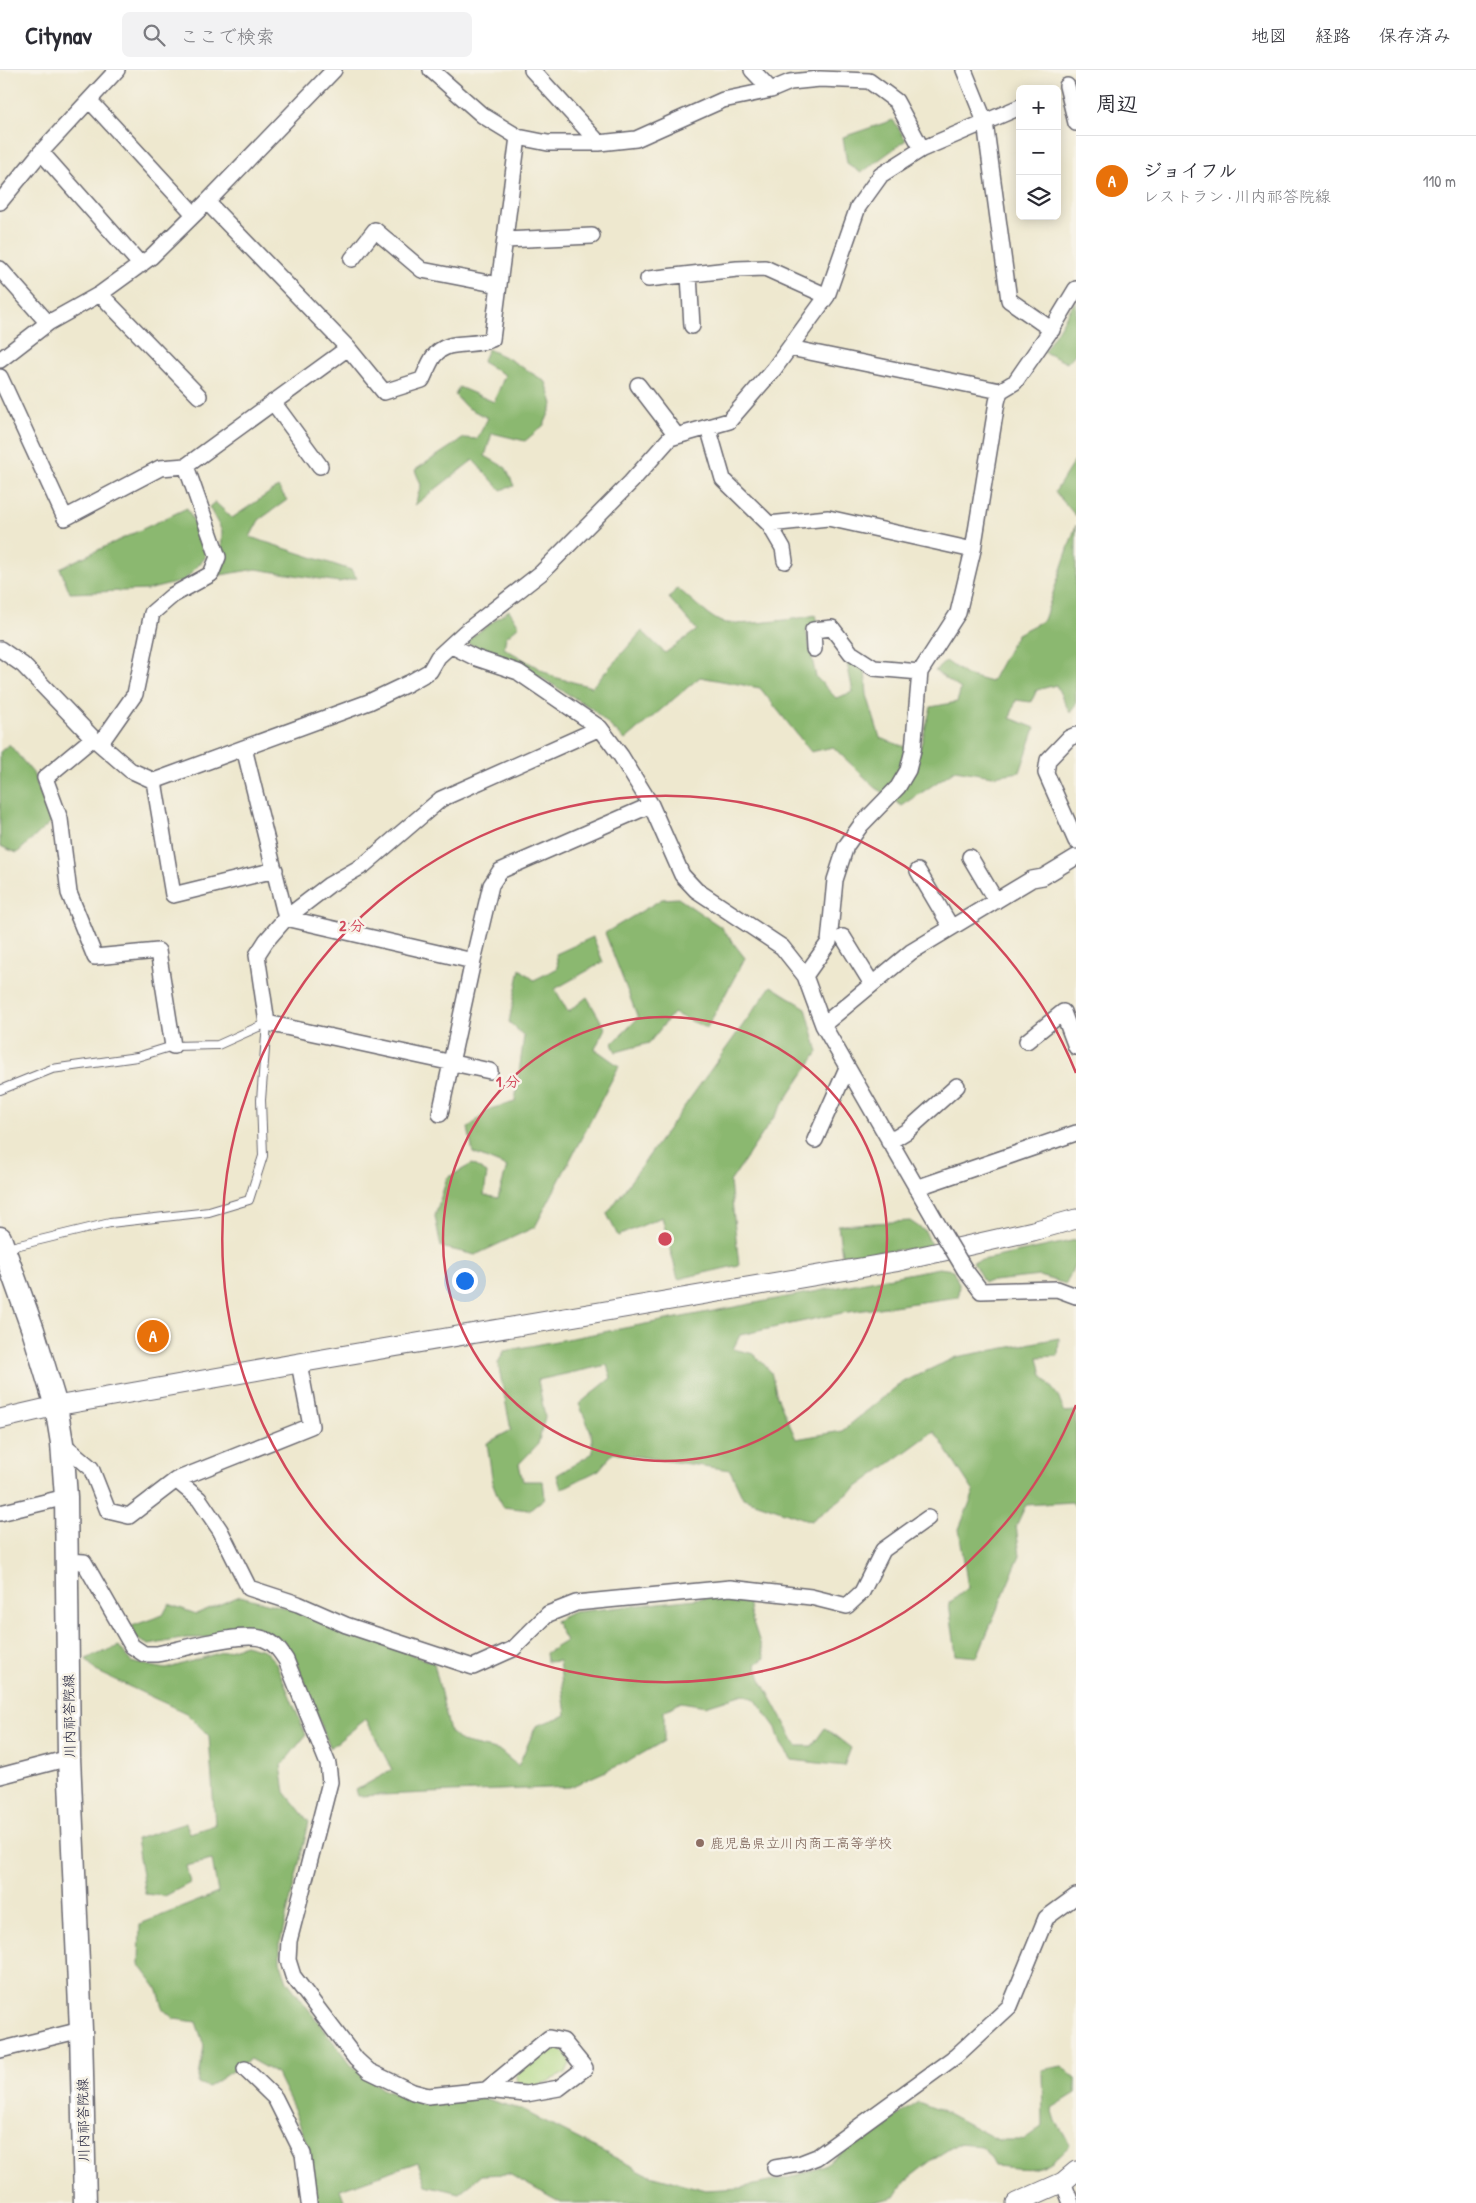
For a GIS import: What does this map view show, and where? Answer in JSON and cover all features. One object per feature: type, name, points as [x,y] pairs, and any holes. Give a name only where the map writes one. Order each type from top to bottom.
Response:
[{"type":"main road","name":"川内祁答院線","points":[[2,1243],[33,1330],[56,1406],[62,1443],[68,1561],[69,1758],[81,2030],[85,2203]]},
{"type":"street","points":[[0,202],[41,152],[117,70]]},
{"type":"street","points":[[0,360],[48,323],[100,294],[141,265],[207,202],[334,70]]},
{"type":"street","points":[[431,70],[482,116],[518,137],[548,143],[599,143],[636,139],[723,100],[770,90],[790,82],[820,79],[869,81],[896,102],[922,150]]},
{"type":"street","points":[[532,70],[599,143]]},
{"type":"street","points":[[752,70],[770,90]]},
{"type":"street","points":[[964,70],[985,122],[1009,300],[1052,330]]},
{"type":"street","points":[[1067,86],[1076,123]]},
{"type":"street","points":[[90,100],[194,214]]},
{"type":"street","points":[[0,649],[23,665],[97,741],[130,770],[154,780],[369,702],[409,684],[430,671],[438,657],[464,633],[541,573],[631,482],[670,438],[729,421],[774,370],[827,296],[858,207],[881,175],[922,150],[1016,109]]},
{"type":"street","points":[[207,202],[348,348],[384,392],[422,380],[435,355],[448,345],[481,344],[492,339],[518,137]]},
{"type":"street","points":[[41,152],[141,265]]},
{"type":"street","points":[[352,259],[375,230],[422,270],[499,285]]},
{"type":"street","points":[[505,240],[592,236]]},
{"type":"street","points":[[648,279],[766,268],[827,296]]},
{"type":"street","points":[[0,269],[48,323]]},
{"type":"street","points":[[688,275],[692,326]]},
{"type":"street","points":[[790,348],[1000,391],[1015,382],[1052,330],[1076,289]]},
{"type":"street","points":[[100,294],[199,396]]},
{"type":"street","points":[[0,377],[65,518],[160,468],[186,466],[348,348]]},
{"type":"street","points":[[638,385],[677,436]]},
{"type":"street","points":[[805,976],[828,942],[835,880],[846,846],[861,826],[898,787],[908,770],[912,750],[920,672],[958,613],[972,550],[1000,391]]},
{"type":"street","points":[[273,402],[320,466]]},
{"type":"street","points":[[708,427],[724,479],[770,524],[782,548],[785,561]]},
{"type":"street","points":[[173,1046],[158,952],[95,957],[69,893],[60,819],[45,778],[97,741],[135,694],[152,613],[174,595],[211,574],[218,558],[186,466]]},
{"type":"street","points":[[770,524],[828,518],[972,550]]},
{"type":"street","points":[[814,649],[813,630],[832,628],[851,653],[874,668],[920,672]]},
{"type":"street","points":[[452,646],[476,658],[518,672],[600,728],[621,756],[651,805],[682,875],[696,890],[782,947],[805,976],[823,1025],[847,1068],[965,1270],[981,1290],[1057,1290],[1076,1296]]},
{"type":"street","points":[[490,1071],[267,1023],[257,956],[266,941],[286,918],[329,885],[364,865],[441,799],[600,728]]},
{"type":"street","points":[[1076,735],[1069,738],[1048,760],[1046,773],[1076,841]]},
{"type":"street","points":[[244,748],[286,918]]},
{"type":"street","points":[[154,780],[173,895],[275,870]]},
{"type":"street","points":[[440,1114],[490,885],[500,871],[651,805]]},
{"type":"street","points":[[970,856],[996,901]]},
{"type":"street","points":[[823,1025],[911,952],[1032,879],[1043,877],[1076,857]]},
{"type":"street","points":[[918,871],[951,928]]},
{"type":"street","points":[[286,918],[473,961]]},
{"type":"street","points":[[843,937],[872,984]]},
{"type":"street","points":[[1027,1041],[1063,1012],[1076,1046]]},
{"type":"street","points":[[815,1140],[847,1068]]},
{"type":"street","points":[[890,1142],[907,1131],[957,1086]]},
{"type":"street","points":[[916,1188],[1076,1133]]},
{"type":"street","points":[[0,1419],[56,1406],[299,1363],[895,1262],[1033,1231],[1076,1218]]},
{"type":"street","points":[[62,1443],[91,1468],[108,1511],[129,1516],[176,1480],[311,1426],[299,1363]]},
{"type":"street","points":[[176,1480],[199,1499],[220,1530],[249,1588],[298,1604],[346,1625],[473,1667],[513,1649],[548,1614],[576,1603],[730,1588],[811,1597],[847,1606],[862,1592],[883,1550],[928,1518]]},
{"type":"street","points":[[0,1513],[66,1497]]},
{"type":"street","points":[[68,1561],[84,1562],[132,1646],[144,1654],[157,1654],[244,1636],[264,1639],[278,1648],[286,1660],[328,1764],[330,1782],[289,1941],[288,1960],[293,1976],[356,2059],[369,2070],[412,2092],[428,2096],[486,2090],[526,2094],[559,2088],[585,2068],[562,2041],[549,2038],[486,2090]]},
{"type":"street","points":[[0,1776],[69,1758]]},
{"type":"street","points":[[775,2168],[799,2164],[817,2157],[956,2056],[1010,2006],[1046,1918],[1076,1896]]},
{"type":"street","points":[[0,2050],[81,2030]]},
{"type":"street","points":[[245,2069],[275,2098],[303,2154],[309,2203]]},
{"type":"street","points":[[1016,2203],[1069,2176],[1071,2203]]},
{"type":"lane","points":[[0,1090],[52,1069],[137,1057],[173,1046],[218,1045],[267,1023],[261,1100],[263,1156],[249,1200],[210,1212],[110,1223],[2,1243]]},
{"type":"green space","points":[[893,120],[906,140],[861,173],[847,163],[843,137]]},
{"type":"green space","points":[[1076,300],[1076,353],[1067,363],[1044,352]]},
{"type":"green space","points":[[488,349],[509,359],[546,382],[553,404],[544,425],[525,441],[492,433],[485,456],[506,468],[514,486],[501,490],[473,460],[415,505],[421,485],[415,470],[464,438],[477,439],[488,418],[466,407],[455,395],[459,387],[494,402],[505,375],[482,362]]},
{"type":"green space","points":[[1076,458],[1076,516],[1055,492]]},
{"type":"green space","points":[[278,487],[287,500],[259,520],[250,537],[351,570],[357,578],[339,582],[256,569],[221,575],[222,531],[209,507],[215,502],[232,518]]},
{"type":"green space","points":[[187,508],[204,542],[205,558],[184,581],[147,590],[70,593],[60,568]]},
{"type":"green space","points":[[1076,525],[1076,704],[1070,713],[1056,685],[1037,690],[1031,702],[1016,700],[1010,718],[1035,728],[1020,772],[992,776],[955,770],[902,806],[876,788],[833,747],[811,752],[760,688],[700,677],[625,740],[591,708],[522,666],[465,642],[509,610],[519,626],[506,637],[504,648],[554,677],[592,687],[642,631],[665,653],[697,630],[669,598],[677,588],[708,614],[726,623],[766,622],[815,615],[817,623],[806,630],[816,677],[836,698],[853,692],[846,658],[865,670],[867,695],[880,738],[919,752],[931,707],[957,702],[961,689],[935,671],[946,661],[966,675],[991,682],[1017,634],[1044,620]]},
{"type":"green space","points":[[9,744],[33,773],[51,822],[17,853],[0,846],[0,752]]},
{"type":"green space","points":[[678,898],[721,927],[745,958],[707,1028],[673,1013],[649,1043],[616,1052],[612,1044],[638,1018],[605,933],[662,899]]},
{"type":"green space","points":[[593,937],[603,962],[555,989],[568,1012],[587,997],[605,1028],[595,1049],[619,1066],[535,1227],[475,1255],[441,1247],[435,1216],[447,1178],[472,1164],[487,1173],[484,1195],[498,1198],[507,1167],[473,1153],[468,1128],[490,1109],[515,1102],[524,1036],[509,1022],[520,969],[534,980],[558,968],[556,954]]},
{"type":"green space","points":[[771,986],[806,1008],[818,1052],[730,1182],[739,1265],[678,1279],[662,1217],[618,1236],[607,1214]]},
{"type":"green space","points":[[910,1221],[925,1231],[932,1247],[842,1255],[838,1225]]},
{"type":"green space","points":[[1076,1240],[1076,1261],[1066,1284],[1040,1276],[984,1282],[973,1262]]},
{"type":"green space","points":[[939,1268],[953,1270],[959,1284],[958,1297],[842,1313],[740,1335],[733,1349],[754,1354],[771,1372],[777,1396],[796,1439],[842,1431],[901,1383],[956,1357],[1059,1338],[1058,1356],[1038,1357],[1042,1375],[1058,1396],[1064,1412],[1076,1411],[1076,1508],[1072,1502],[1026,1505],[1016,1526],[1020,1555],[977,1657],[956,1655],[949,1603],[968,1588],[959,1529],[974,1492],[934,1431],[811,1521],[743,1498],[730,1470],[613,1453],[599,1470],[561,1489],[557,1475],[593,1453],[591,1432],[579,1404],[611,1378],[607,1365],[538,1380],[545,1417],[538,1444],[519,1464],[523,1481],[543,1481],[545,1498],[530,1510],[502,1507],[493,1484],[487,1443],[511,1430],[498,1363],[504,1351]]},
{"type":"green space","points":[[240,1596],[297,1611],[434,1663],[450,1732],[461,1742],[500,1751],[518,1766],[536,1726],[566,1715],[559,1661],[547,1662],[546,1653],[566,1641],[555,1621],[573,1612],[723,1596],[748,1598],[750,1613],[765,1658],[756,1664],[761,1679],[797,1746],[812,1746],[825,1728],[851,1748],[844,1766],[792,1760],[781,1744],[776,1728],[755,1699],[743,1694],[706,1706],[681,1702],[664,1711],[664,1741],[631,1760],[570,1787],[358,1796],[356,1790],[392,1770],[366,1719],[330,1748],[295,1658],[283,1641],[267,1631],[244,1629],[202,1638],[186,1638],[149,1645],[137,1639],[132,1626],[163,1615],[169,1604],[196,1614]]},
{"type":"green space","points":[[245,1645],[264,1650],[276,1663],[306,1735],[281,1766],[285,1792],[309,1822],[280,1943],[280,1961],[287,1981],[351,2065],[382,2089],[422,2104],[483,2098],[522,2110],[647,2174],[705,2190],[741,2188],[792,2177],[824,2165],[918,2102],[947,2113],[998,2140],[1023,2140],[1043,2126],[1042,2070],[1061,2066],[1076,2079],[1076,2093],[1052,2108],[1056,2121],[1070,2145],[1044,2166],[1028,2169],[994,2166],[983,2146],[957,2144],[933,2159],[905,2181],[895,2197],[870,2203],[561,2203],[509,2174],[481,2175],[459,2193],[426,2185],[418,2162],[340,2189],[345,2203],[316,2203],[310,2152],[294,2109],[277,2074],[250,2059],[208,2087],[198,2083],[204,2046],[196,2022],[174,2019],[164,2010],[157,1988],[139,1964],[140,1924],[218,1893],[212,1860],[186,1866],[190,1883],[165,1896],[145,1894],[136,1839],[186,1823],[190,1833],[215,1825],[209,1736],[186,1713],[96,1671],[86,1659],[119,1646],[131,1662],[166,1669]]},
{"type":"green space","points":[[559,2047],[571,2061],[566,2072],[534,2086],[522,2086],[517,2083],[516,2075],[525,2066],[541,2054]]},
{"type":"place","name":"ジョイフル","points":[[153,1336]]},
{"type":"place","name":"鹿児島県立川内商工高等学校","points":[[700,1843]]}]
